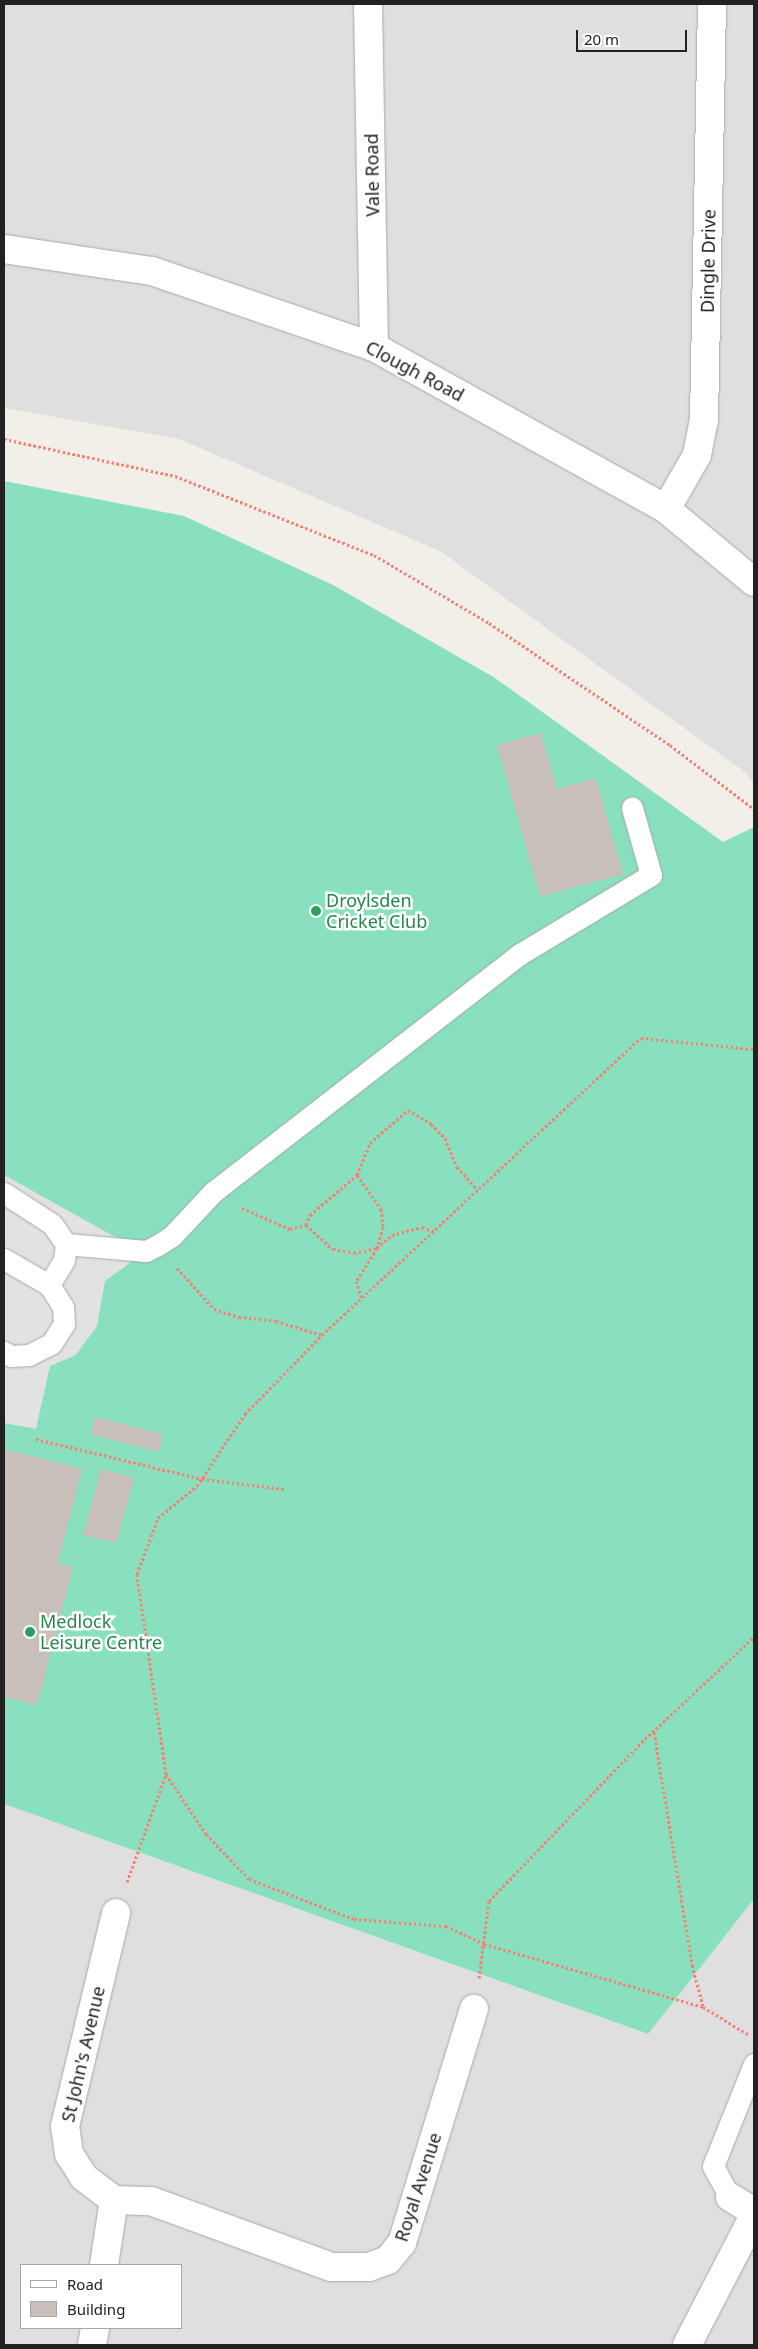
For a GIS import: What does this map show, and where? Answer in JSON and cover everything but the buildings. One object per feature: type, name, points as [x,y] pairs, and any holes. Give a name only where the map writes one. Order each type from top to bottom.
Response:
[{"type":"street","name":"Vale Road","points":[[368,4],[374,347]]},
{"type":"street","name":"Dingle Drive","points":[[666,509],[697,455],[704,420],[712,4]]},
{"type":"street","name":"Clough Road","points":[[4,249],[152,271],[374,347],[666,509],[754,582]]},
{"type":"street","name":"St John's Avenue","points":[[114,2200],[84,2177],[69,2154],[65,2126],[116,1913]]},
{"type":"street","name":"Royal Avenue","points":[[114,2200],[151,2201],[331,2268],[370,2267],[388,2260],[402,2244],[474,2009]]},
{"type":"street","points":[[730,2197],[754,2212]]},
{"type":"street","points":[[104,2264],[114,2200]]},
{"type":"street","points":[[687,2345],[754,2216]]},
{"type":"street","points":[[92,2345],[95,2329]]},
{"type":"lane","points":[[66,1244],[146,1251],[158,1245],[172,1236],[212,1192],[520,954],[651,875],[632,808]]},
{"type":"lane","points":[[4,1193],[52,1224],[66,1244],[64,1260],[49,1285]]},
{"type":"lane","points":[[4,1259],[49,1285],[63,1307],[64,1324],[51,1344],[30,1355],[11,1356],[4,1352]]},
{"type":"lane","points":[[730,2197],[713,2166],[754,2064]]},
{"type":"path","points":[[4,439],[175,476],[374,555],[490,623],[670,745],[754,809]]},
{"type":"path","points":[[754,1049],[641,1038],[322,1335],[245,1414],[202,1480],[158,1518],[137,1574],[166,1774],[206,1834],[249,1879],[354,1919],[446,1926],[484,1944],[703,2007],[754,2038]]},
{"type":"path","points":[[306,1225],[310,1215],[357,1175],[370,1143],[408,1110],[431,1124],[445,1138],[457,1167],[478,1190]]},
{"type":"path","points":[[357,1175],[381,1209],[383,1226],[377,1248]]},
{"type":"path","points":[[212,1192],[290,1229],[306,1225]]},
{"type":"path","points":[[306,1225],[333,1249],[354,1253],[377,1248]]},
{"type":"path","points":[[362,1298],[356,1281],[377,1248],[392,1235],[422,1227],[434,1231]]},
{"type":"path","points":[[158,1245],[214,1309],[239,1317],[276,1321],[322,1335]]},
{"type":"path","points":[[36,1439],[202,1480],[285,1489]]},
{"type":"path","points":[[474,2009],[484,1944],[488,1901],[654,1731],[754,1637]]},
{"type":"path","points":[[654,1731],[692,1965],[703,2007]]},
{"type":"path","points":[[116,1913],[166,1774]]},
{"type":"shaded area","points":[[4,4],[754,4],[754,783],[742,770],[440,551],[179,439],[4,408]]},
{"type":"shaded area","points":[[4,1175],[126,1243],[130,1263],[105,1281],[97,1326],[76,1355],[50,1366],[36,1429],[4,1423]]},
{"type":"shaded area","points":[[4,1804],[647,2034],[754,1899],[754,2345],[4,2345]]},
{"type":"green space","points":[[4,481],[184,516],[333,585],[495,678],[723,842],[754,827],[754,1899],[648,2034],[4,1804]]},
{"type":"place","name":"Droylsden Cricket Club","points":[[316,911]]},
{"type":"place","name":"Medlock Leisure Centre","points":[[30,1632]]}]
